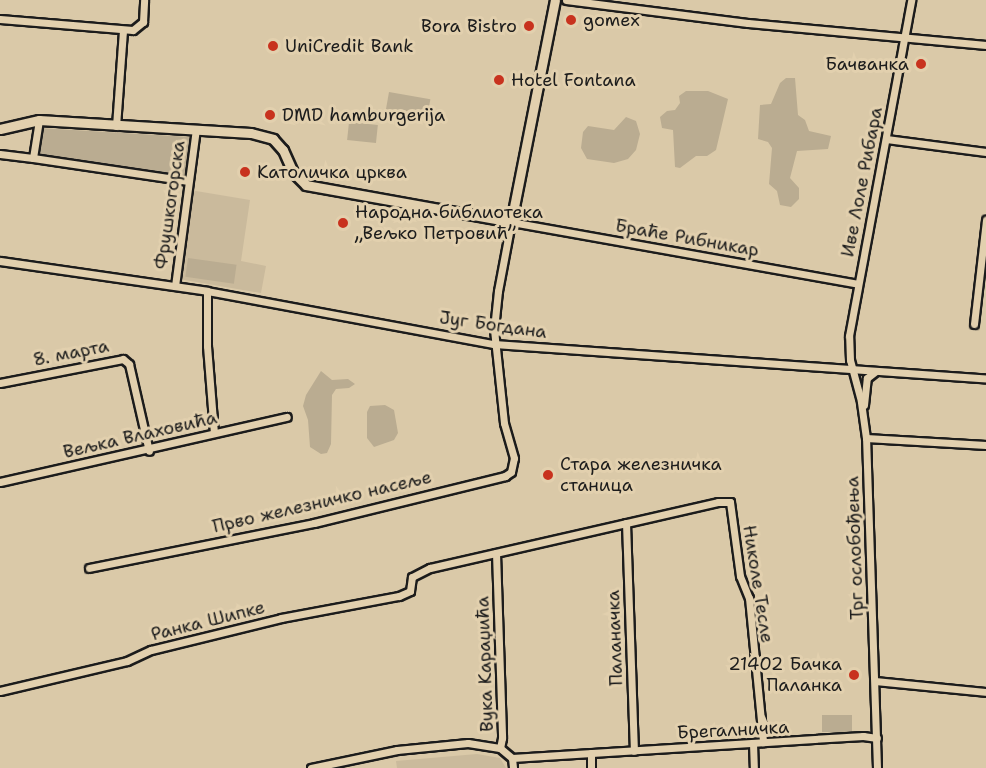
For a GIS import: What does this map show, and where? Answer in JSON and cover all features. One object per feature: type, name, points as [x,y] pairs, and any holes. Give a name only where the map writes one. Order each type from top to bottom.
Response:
[{"type":"street","points":[[0,19],[133,30],[140,26],[144,0]]},
{"type":"street","points":[[494,344],[498,291],[555,0]]},
{"type":"street","points":[[566,0],[712,19],[986,45]]},
{"type":"street","name":"Иве Лоле Рибара","points":[[852,370],[849,336],[911,0]]},
{"type":"street","points":[[116,126],[123,30]]},
{"type":"street","points":[[0,129],[39,120],[86,121],[116,126],[250,133],[273,139],[283,150],[297,177],[306,185],[511,222]]},
{"type":"street","points":[[33,158],[39,120]]},
{"type":"street","name":"Фрушкогорска","points":[[175,286],[196,129]]},
{"type":"street","points":[[886,139],[986,152]]},
{"type":"street","points":[[0,154],[188,181]]},
{"type":"street","points":[[974,324],[982,287],[986,220]]},
{"type":"street","name":"Браће Рибникар","points":[[511,222],[858,284]]},
{"type":"street","name":"Југ Богдана","points":[[0,261],[207,291],[494,344],[986,378]]},
{"type":"street","points":[[207,291],[207,346],[214,433]]},
{"type":"street","name":"Прво железничко насеље","points":[[89,568],[314,523],[505,476],[512,472],[514,458],[504,423],[494,344]]},
{"type":"street","name":"8. марта","points":[[0,383],[123,359],[129,364],[149,451]]},
{"type":"street","name":"Трг ослобођења","points":[[852,370],[863,414],[866,438],[878,768]]},
{"type":"street","name":"Трг ослобођења","points":[[863,414],[865,384],[870,374],[876,371]]},
{"type":"street","name":"Вељка Влаховића","points":[[0,482],[149,451],[214,433],[287,417]]},
{"type":"street","points":[[866,438],[986,445]]},
{"type":"street","name":"Николе Тесле","points":[[626,523],[730,502],[740,576],[749,598],[763,742]]},
{"type":"street","points":[[496,553],[626,523]]},
{"type":"street","name":"Паланачка","points":[[626,523],[634,751]]},
{"type":"street","name":"Ранка Шипке","points":[[0,691],[127,662],[151,650],[281,618],[399,596],[410,591],[412,577],[421,570],[496,553]]},
{"type":"street","name":"Вука Караџића","points":[[496,553],[502,738],[500,748],[512,758]]},
{"type":"street","points":[[876,681],[986,692]]},
{"type":"street","name":"Брегалничка","points":[[512,758],[763,742],[877,738]]},
{"type":"street","points":[[311,768],[433,746],[468,743],[500,748]]},
{"type":"street","points":[[753,743],[754,768]]},
{"type":"street","points":[[591,753],[591,768]]},
{"type":"street","points":[[512,758],[513,768]]},
{"type":"shaded area","points":[[786,78],[795,78],[798,115],[805,120],[809,131],[831,136],[828,149],[797,151],[790,178],[799,188],[799,199],[791,207],[780,205],[777,191],[769,184],[772,148],[768,142],[758,139],[760,105],[771,104],[780,83]]},
{"type":"shaded area","points":[[686,91],[708,91],[728,99],[716,150],[707,156],[696,156],[680,168],[675,167],[673,130],[662,128],[660,117],[667,111],[675,110],[680,103],[679,96]]},
{"type":"shaded area","points":[[389,92],[430,99],[427,119],[386,112]]},
{"type":"shaded area","points":[[626,117],[636,121],[640,134],[636,150],[628,159],[614,163],[587,159],[581,148],[583,132],[588,126],[614,130]]},
{"type":"shaded area","points":[[349,122],[378,125],[376,143],[347,140]]},
{"type":"shaded area","points":[[40,128],[191,137],[184,177],[36,155]]},
{"type":"shaded area","points":[[190,190],[250,200],[241,261],[266,266],[261,293],[179,279]]},
{"type":"shaded area","points":[[188,258],[237,265],[234,284],[185,277]]},
{"type":"shaded area","points":[[321,371],[332,380],[348,379],[355,384],[349,388],[336,389],[332,395],[331,444],[327,453],[321,454],[310,447],[308,420],[303,406],[306,395]]},
{"type":"shaded area","points":[[385,405],[394,410],[398,433],[394,440],[374,447],[367,438],[367,412],[370,406]]},
{"type":"shaded area","points":[[822,715],[852,715],[852,732],[822,732]]},
{"type":"shaded area","points":[[477,754],[500,758],[506,768],[397,768],[396,761]]},
{"type":"place","name":"gomex","points":[[571,20]]},
{"type":"place","name":"Bora Bistro","points":[[529,26]]},
{"type":"place","name":"UniCredit Bank","points":[[273,46]]},
{"type":"place","name":"Бачванка","points":[[921,64]]},
{"type":"place","name":"Hotel Fontana","points":[[499,80]]},
{"type":"place","name":"DMD hamburgerija","points":[[270,115]]},
{"type":"place","name":"Католичка црква","points":[[245,172]]},
{"type":"place","name":"Народна библиотека „Вељко Петровић”","points":[[343,223]]},
{"type":"place","name":"Стара железничка станица","points":[[548,475]]},
{"type":"place","name":"21402 Бачка Паланка","points":[[854,675]]}]
